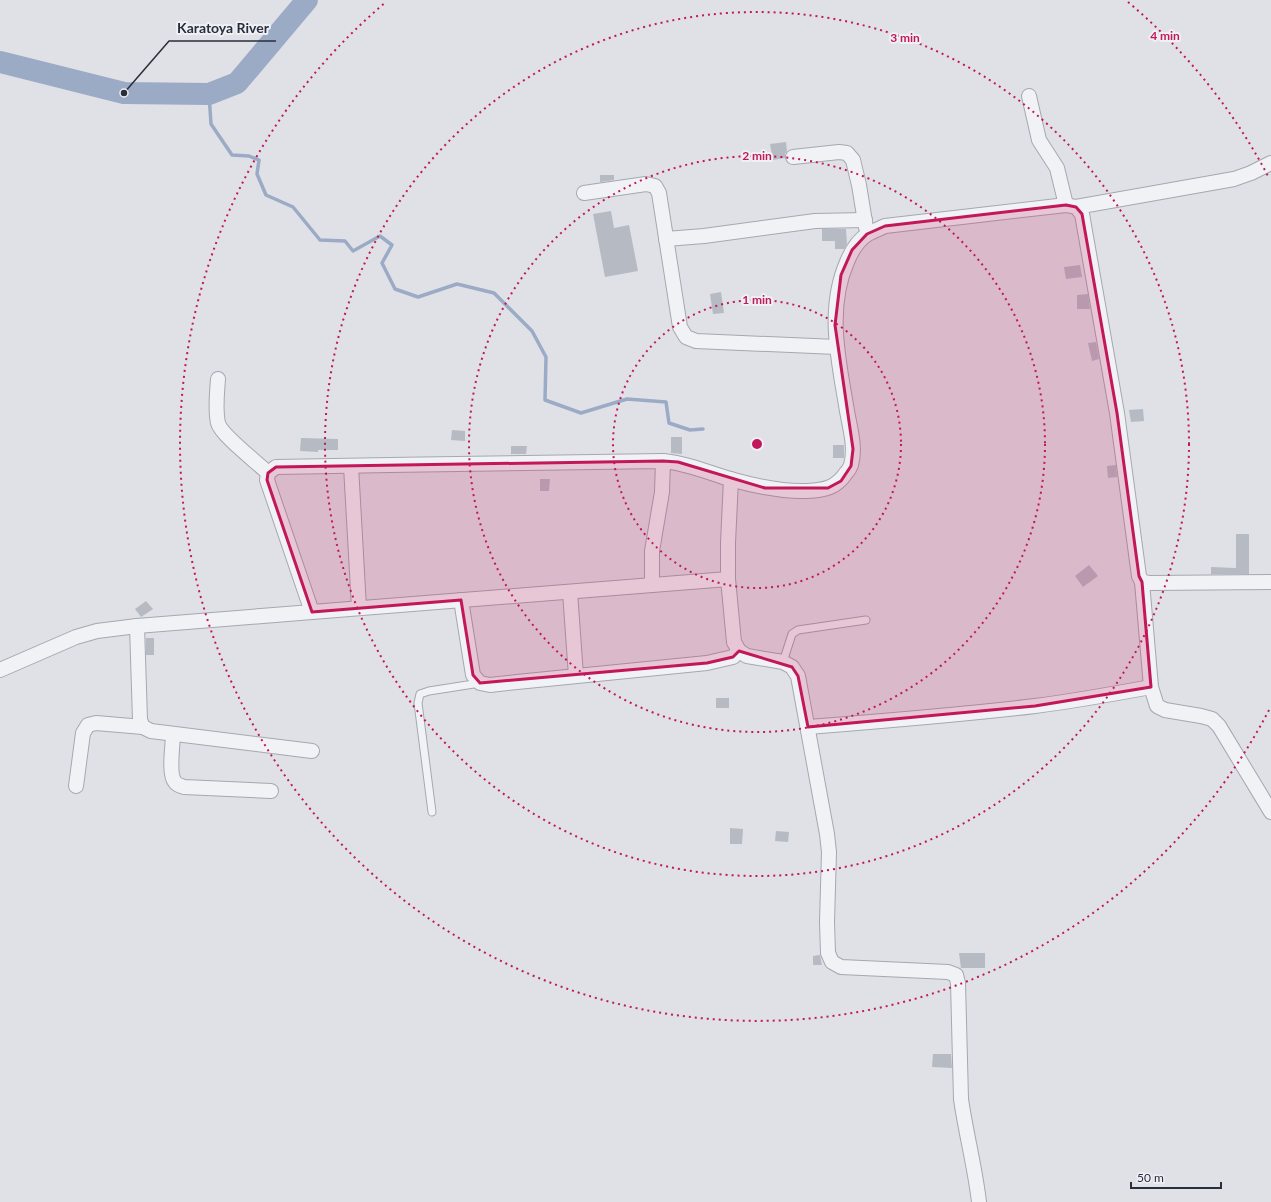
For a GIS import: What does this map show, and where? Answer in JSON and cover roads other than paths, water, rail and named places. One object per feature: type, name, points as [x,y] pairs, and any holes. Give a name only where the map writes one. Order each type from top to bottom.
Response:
[{"type":"street","points":[[1029,96],[1039,140],[1057,168],[1071,206],[1082,214],[1116,405],[1139,576],[1142,582],[1151,687],[1157,706],[1165,710],[1212,719],[1219,726],[1271,812]]},
{"type":"street","points":[[793,157],[839,152],[847,153],[853,160],[859,185],[867,234]]},
{"type":"street","points":[[268,472],[276,467],[663,461],[678,462],[765,488],[807,491],[828,488],[841,481],[851,466],[853,449],[837,347],[835,325],[837,301],[841,275],[852,250],[867,234],[885,226],[1071,206],[1234,179],[1251,173],[1271,163]]},
{"type":"street","points":[[584,193],[646,184],[655,186],[659,193],[680,327],[686,337],[696,341],[837,347]]},
{"type":"street","points":[[666,239],[704,236],[815,221],[865,220]]},
{"type":"street","points":[[218,379],[218,424],[224,433],[268,472]]},
{"type":"street","points":[[652,585],[652,551],[662,492],[663,461]]},
{"type":"street","points":[[351,466],[359,608]]},
{"type":"street","points":[[268,472],[267,480],[312,612]]},
{"type":"street","points":[[731,479],[728,579],[734,642],[739,651],[747,656],[783,662],[792,667],[798,676],[829,852],[827,922],[828,954],[832,962],[841,967],[948,972],[956,975],[958,983],[961,1099],[963,1116],[976,1173],[979,1202]]},
{"type":"street","points":[[0,670],[76,637],[97,631],[137,626],[728,579]]},
{"type":"street","points":[[1142,582],[1271,582]]},
{"type":"street","points":[[570,592],[576,676]]},
{"type":"street","points":[[461,600],[473,674],[480,683],[490,685],[707,663],[732,657],[739,651]]},
{"type":"street","points":[[137,626],[140,720],[143,728]]},
{"type":"street","points":[[808,727],[946,716],[1035,706],[1151,687]]},
{"type":"street","points":[[76,786],[83,733],[88,725],[96,723],[312,751]]},
{"type":"street","points":[[173,734],[172,776],[175,783],[184,787],[271,791]]},
{"type":"lane","points":[[783,662],[792,634],[798,630],[866,620]]},
{"type":"lane","points":[[432,812],[418,703],[420,694],[429,691],[480,683]]},
{"type":"waterway","points":[[0,62],[124,93],[209,94],[237,83],[307,0]]},
{"type":"waterway","points":[[209,94],[211,124],[232,155],[249,156],[259,160],[257,174],[266,195],[293,207],[320,240],[345,241],[353,251],[380,236],[392,245],[382,263],[395,289],[418,297],[457,284],[494,293],[532,331],[546,357],[545,400],[581,413],[627,399],[666,402],[669,423],[690,430],[703,429]]},
{"type":"place","name":"Karatoya River","points":[[124,93]]}]
